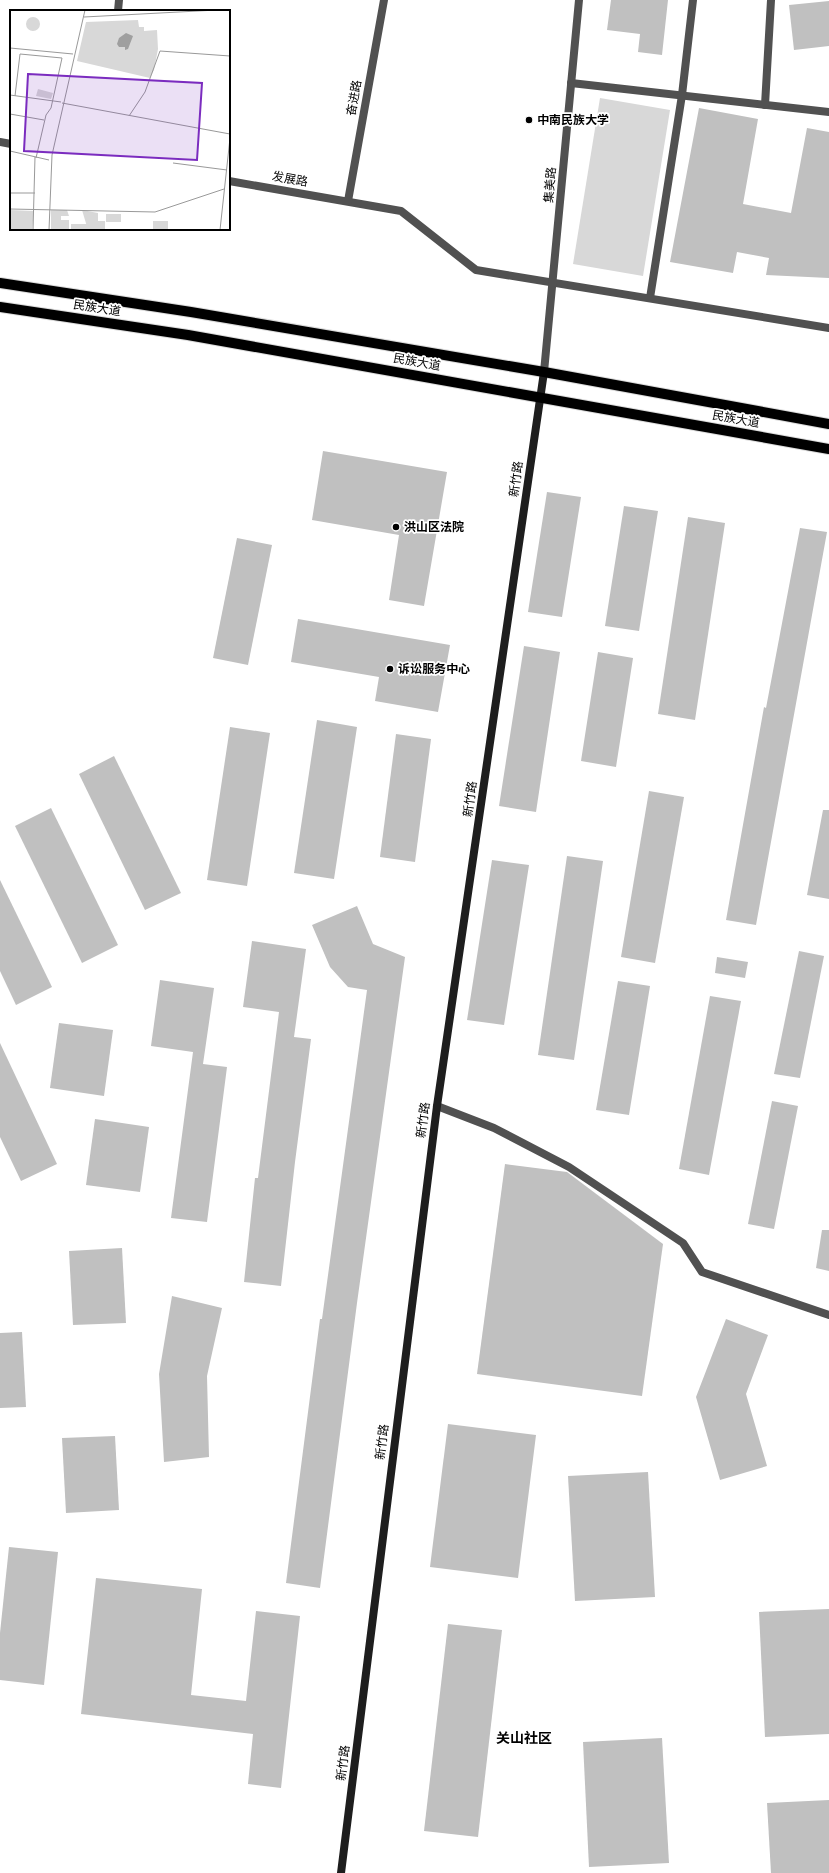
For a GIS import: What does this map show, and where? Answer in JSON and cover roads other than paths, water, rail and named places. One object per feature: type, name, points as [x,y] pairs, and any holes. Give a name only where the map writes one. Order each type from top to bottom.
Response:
[{"type":"main road","name":"民族大道","points":[[0,283],[191,312],[544,372],[829,424]]},
{"type":"main road","name":"民族大道","points":[[0,307],[188,335],[829,449]]},
{"type":"main road","name":"新竹路","points":[[341,1873],[437,1106],[544,372]]},
{"type":"street","points":[[118,10],[119,0]]},
{"type":"street","name":"奋进路","points":[[348,201],[384,0]]},
{"type":"street","name":"集美路","points":[[544,372],[579,0]]},
{"type":"street","points":[[650,298],[682,95],[693,0]]},
{"type":"street","points":[[765,104],[771,0]]},
{"type":"street","points":[[572,83],[829,112]]},
{"type":"street","points":[[0,142],[10,144]]},
{"type":"street","name":"发展路","points":[[230,181],[401,211],[476,270],[829,328]]},
{"type":"street","points":[[437,1106],[494,1128],[569,1167],[683,1243],[702,1272],[829,1315]]},
{"type":"place","name":"中南民族大学","points":[[529,120]]},
{"type":"place","name":"洪山区法院","points":[[396,527]]},
{"type":"place","name":"诉讼服务中心","points":[[390,669]]},
{"type":"district","name":"关山社区","points":[[524,1738]]}]
